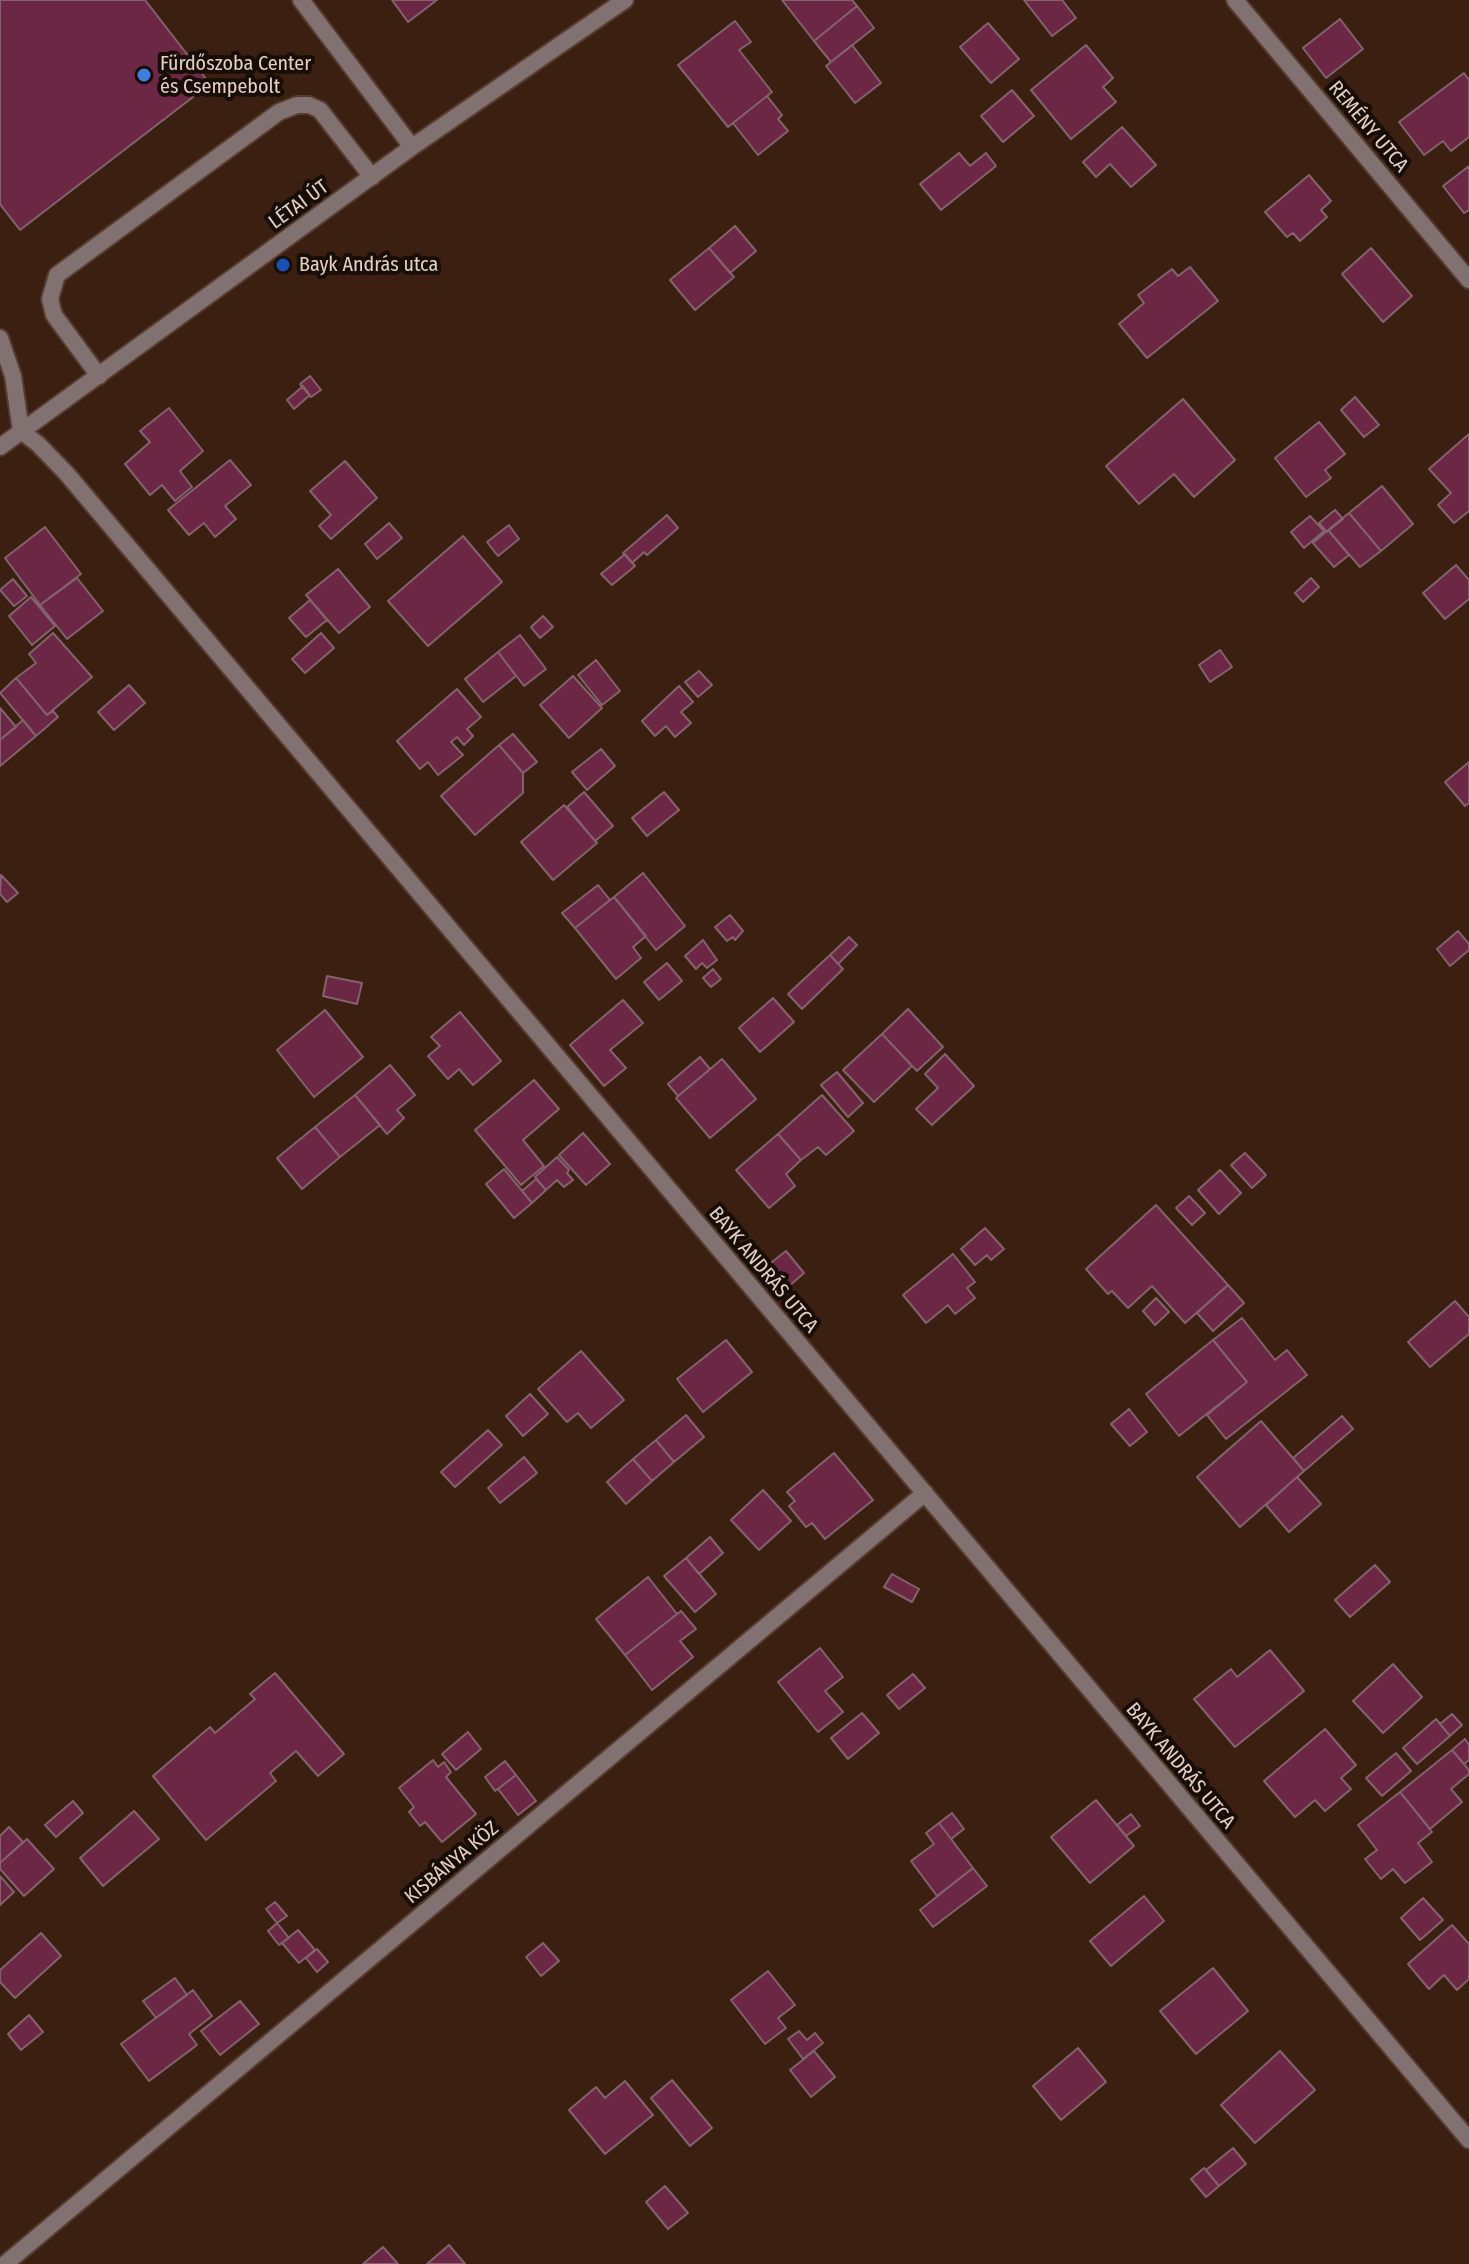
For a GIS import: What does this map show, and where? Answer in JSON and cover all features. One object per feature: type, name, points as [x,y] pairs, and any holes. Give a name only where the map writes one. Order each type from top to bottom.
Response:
[{"type":"street","points":[[301,0],[412,147]]},
{"type":"street","name":"LÉTAI ÚT","points":[[0,447],[412,147],[625,0]]},
{"type":"street","name":"REMÉNY UTCA","points":[[1235,0],[1469,280]]},
{"type":"street","points":[[99,376],[54,315],[50,299],[57,275],[279,112],[297,105],[320,110],[372,177]]},
{"type":"street","points":[[0,338],[13,376],[21,431]]},
{"type":"street","name":"BAYK ANDRÁS UTCA","points":[[21,431],[67,474],[1469,2140]]},
{"type":"street","name":"KISBÁNYA KÖZ","points":[[5,2264],[925,1493]]},
{"type":"building","points":[[0,0],[145,0],[210,84],[20,230],[0,204]]},
{"type":"building","points":[[392,0],[437,0],[408,22]]},
{"type":"building","points":[[782,0],[852,0],[857,6],[814,41]]},
{"type":"building","points":[[1024,0],[1062,0],[1076,18],[1052,36]]},
{"type":"building","points":[[857,6],[874,28],[831,62],[814,41]]},
{"type":"building","points":[[1340,19],[1363,49],[1326,78],[1303,48]]},
{"type":"building","points":[[735,21],[751,42],[739,50],[772,92],[728,127],[678,65]]},
{"type":"building","points":[[988,23],[1019,59],[991,83],[960,47]]},
{"type":"building","points":[[852,45],[881,83],[855,103],[826,66]]},
{"type":"building","points":[[1086,45],[1113,78],[1103,87],[1116,102],[1071,139],[1031,90]]},
{"type":"building","points":[[1464,73],[1469,80],[1469,137],[1451,151],[1443,141],[1424,155],[1399,122]]},
{"type":"building","points":[[1012,90],[1034,116],[1003,142],[981,116]]},
{"type":"building","points":[[767,96],[782,115],[778,119],[788,131],[758,155],[733,123]]},
{"type":"building","points":[[1122,127],[1156,165],[1131,187],[1110,164],[1096,177],[1083,162]]},
{"type":"building","points":[[959,153],[970,166],[986,153],[996,166],[941,210],[920,184]]},
{"type":"building","points":[[1469,166],[1469,210],[1464,213],[1443,186]]},
{"type":"building","points":[[1309,175],[1331,201],[1321,210],[1327,217],[1300,241],[1293,233],[1287,237],[1265,212]]},
{"type":"building","points":[[735,226],[756,251],[730,273],[709,248]]},
{"type":"building","points":[[709,248],[734,277],[695,310],[670,280]]},
{"type":"building","points":[[1371,248],[1412,296],[1383,322],[1342,274]]},
{"type":"building","points":[[1190,267],[1218,301],[1147,358],[1119,324],[1144,303],[1138,295],[1172,269],[1178,276]]},
{"type":"building","points":[[310,376],[321,390],[311,397],[300,384]]},
{"type":"building","points":[[303,386],[310,395],[294,409],[287,400]]},
{"type":"building","points":[[1355,397],[1379,425],[1364,437],[1341,410]]},
{"type":"building","points":[[1183,399],[1235,460],[1194,497],[1174,474],[1139,504],[1106,466]]},
{"type":"building","points":[[169,408],[203,451],[180,471],[192,487],[175,501],[162,485],[150,495],[125,464],[150,442],[140,431]]},
{"type":"building","points":[[1319,422],[1345,454],[1325,470],[1331,478],[1306,497],[1275,458]]},
{"type":"building","points":[[1469,434],[1469,511],[1454,523],[1438,505],[1451,493],[1429,469]]},
{"type":"building","points":[[230,460],[251,485],[225,506],[236,519],[215,537],[204,523],[189,535],[168,510]]},
{"type":"building","points":[[345,461],[377,498],[331,539],[319,526],[331,515],[310,491]]},
{"type":"building","points":[[1382,486],[1413,524],[1381,551],[1349,513]]},
{"type":"building","points":[[1335,510],[1343,519],[1327,532],[1319,523]]},
{"type":"building","points":[[1349,513],[1381,551],[1360,567],[1328,530]]},
{"type":"building","points":[[667,515],[678,528],[647,555],[644,552],[632,563],[623,553]]},
{"type":"building","points":[[1310,516],[1324,531],[1304,548],[1291,532]]},
{"type":"building","points":[[389,523],[402,538],[377,559],[365,544]]},
{"type":"building","points":[[509,525],[519,539],[498,556],[487,542]]},
{"type":"building","points":[[45,527],[81,574],[40,605],[5,558]]},
{"type":"building","points":[[1328,530],[1349,555],[1334,567],[1313,543]]},
{"type":"building","points":[[463,536],[502,582],[428,646],[388,601]]},
{"type":"building","points":[[625,554],[635,566],[612,585],[601,574]]},
{"type":"building","points":[[1456,565],[1469,580],[1469,599],[1445,619],[1423,593]]},
{"type":"building","points":[[338,569],[370,607],[339,633],[306,595]]},
{"type":"building","points":[[77,578],[103,611],[67,639],[40,605]]},
{"type":"building","points":[[1311,578],[1319,587],[1303,602],[1295,593]]},
{"type":"building","points":[[13,579],[27,596],[14,606],[0,590]]},
{"type":"building","points":[[31,597],[55,626],[32,645],[9,616]]},
{"type":"building","points":[[310,600],[327,620],[306,637],[289,618]]},
{"type":"building","points":[[543,616],[553,627],[540,638],[531,627]]},
{"type":"building","points":[[53,633],[92,677],[47,715],[16,678],[36,663],[29,654]]},
{"type":"building","points":[[321,633],[334,648],[305,673],[292,659]]},
{"type":"building","points":[[520,635],[546,669],[524,686],[498,652]]},
{"type":"building","points":[[1220,650],[1232,667],[1210,682],[1199,665]]},
{"type":"building","points":[[498,652],[516,676],[483,702],[465,679]]},
{"type":"building","points":[[596,660],[620,691],[602,705],[578,675]]},
{"type":"building","points":[[699,671],[712,685],[698,697],[685,682]]},
{"type":"building","points":[[573,676],[602,708],[569,738],[540,705]]},
{"type":"building","points":[[16,678],[47,715],[53,711],[58,717],[36,736],[0,693]]},
{"type":"building","points":[[129,685],[145,703],[114,730],[98,712]]},
{"type":"building","points":[[679,686],[693,702],[681,712],[691,723],[675,737],[666,726],[655,736],[642,721]]},
{"type":"building","points":[[457,689],[481,717],[467,729],[473,736],[464,745],[457,737],[451,742],[463,755],[438,775],[428,762],[420,769],[397,741]]},
{"type":"building","points":[[0,708],[16,727],[0,740]]},
{"type":"building","points":[[23,720],[36,736],[0,766],[0,740]]},
{"type":"building","points":[[513,734],[537,762],[523,773],[499,745]]},
{"type":"building","points":[[499,745],[523,773],[523,793],[475,835],[441,796]]},
{"type":"building","points":[[601,749],[615,766],[587,790],[572,772]]},
{"type":"building","points":[[1469,762],[1469,803],[1465,806],[1445,782]]},
{"type":"building","points":[[584,792],[613,826],[595,841],[567,807]]},
{"type":"building","points":[[664,792],[679,810],[647,836],[632,818]]},
{"type":"building","points":[[564,805],[597,843],[553,880],[521,842]]},
{"type":"building","points":[[643,873],[685,926],[656,950],[614,897]]},
{"type":"building","points":[[1,875],[18,893],[7,902],[0,894]]},
{"type":"building","points":[[598,885],[610,900],[575,928],[562,913]]},
{"type":"building","points":[[614,897],[646,936],[633,947],[641,958],[616,979],[575,928]]},
{"type":"building","points":[[730,915],[743,931],[735,940],[733,937],[727,941],[715,927]]},
{"type":"building","points":[[1458,931],[1469,944],[1469,950],[1450,966],[1437,949]]},
{"type":"building","points":[[849,937],[857,945],[838,964],[830,955]]},
{"type":"building","points":[[703,940],[717,960],[707,968],[702,963],[696,969],[685,956]]},
{"type":"building","points":[[830,955],[843,969],[802,1009],[788,994]]},
{"type":"building","points":[[667,963],[682,981],[659,1000],[644,982]]},
{"type":"building","points":[[713,969],[721,979],[711,987],[703,978]]},
{"type":"building","points":[[327,976],[362,983],[357,1004],[323,996]]},
{"type":"building","points":[[773,998],[794,1022],[760,1052],[739,1028]]},
{"type":"building","points":[[623,1000],[643,1023],[610,1050],[626,1068],[604,1086],[570,1045]]},
{"type":"building","points":[[908,1009],[943,1047],[917,1071],[882,1034]]},
{"type":"building","points":[[325,1010],[363,1057],[314,1097],[277,1050]]},
{"type":"building","points":[[460,1012],[501,1061],[473,1085],[459,1069],[448,1079],[428,1056],[440,1046],[431,1037]]},
{"type":"building","points":[[882,1034],[912,1066],[874,1102],[843,1070]]},
{"type":"building","points":[[945,1054],[974,1086],[932,1125],[916,1109],[938,1088],[925,1074]]},
{"type":"building","points":[[700,1057],[710,1069],[678,1096],[668,1084]]},
{"type":"building","points":[[722,1059],[756,1099],[710,1138],[676,1098]]},
{"type":"building","points":[[390,1065],[415,1095],[397,1110],[404,1118],[387,1134],[355,1095]]},
{"type":"building","points":[[837,1072],[863,1103],[848,1117],[821,1085]]},
{"type":"building","points":[[534,1080],[559,1109],[523,1140],[544,1166],[521,1185],[475,1130]]},
{"type":"building","points":[[355,1095],[380,1125],[340,1157],[315,1127]]},
{"type":"building","points":[[822,1095],[854,1131],[826,1155],[818,1147],[801,1160],[778,1134]]},
{"type":"building","points":[[315,1127],[340,1157],[302,1189],[277,1158]]},
{"type":"building","points":[[583,1133],[610,1164],[586,1185],[559,1155]]},
{"type":"building","points":[[778,1134],[801,1160],[786,1174],[795,1186],[769,1208],[736,1170]]},
{"type":"building","points":[[1245,1153],[1266,1175],[1252,1188],[1231,1165]]},
{"type":"building","points":[[557,1157],[569,1170],[567,1173],[573,1180],[564,1187],[557,1180],[546,1190],[535,1177]]},
{"type":"building","points":[[504,1169],[532,1203],[514,1218],[486,1184]]},
{"type":"building","points":[[1220,1170],[1241,1193],[1219,1214],[1198,1190]]},
{"type":"building","points":[[536,1179],[546,1190],[532,1203],[522,1191]]},
{"type":"building","points":[[1189,1196],[1205,1213],[1192,1225],[1176,1208]]},
{"type":"building","points":[[1156,1205],[1228,1285],[1185,1323],[1152,1286],[1128,1308],[1112,1291],[1108,1294],[1086,1269]]},
{"type":"building","points":[[985,1228],[1004,1249],[991,1260],[987,1255],[975,1265],[961,1249]]},
{"type":"building","points":[[786,1251],[804,1273],[781,1293],[762,1270]]},
{"type":"building","points":[[953,1254],[975,1282],[967,1288],[975,1298],[955,1314],[948,1305],[926,1323],[903,1295]]},
{"type":"building","points":[[1228,1285],[1244,1303],[1213,1331],[1197,1313]]},
{"type":"building","points":[[1156,1298],[1169,1312],[1155,1325],[1143,1311]]},
{"type":"building","points":[[1455,1301],[1469,1317],[1469,1334],[1430,1367],[1408,1342]]},
{"type":"building","points":[[1242,1318],[1275,1360],[1287,1350],[1307,1375],[1226,1439],[1207,1415],[1247,1382],[1213,1340]]},
{"type":"building","points":[[726,1340],[752,1372],[703,1412],[677,1379]]},
{"type":"building","points":[[1213,1340],[1247,1382],[1179,1436],[1146,1394]]},
{"type":"building","points":[[581,1351],[624,1400],[591,1428],[578,1413],[567,1422],[538,1389]]},
{"type":"building","points":[[530,1394],[548,1414],[523,1436],[506,1416]]},
{"type":"building","points":[[1129,1409],[1147,1432],[1130,1446],[1111,1424]]},
{"type":"building","points":[[686,1415],[704,1437],[674,1462],[656,1440]]},
{"type":"building","points":[[1342,1416],[1353,1429],[1304,1471],[1293,1458]]},
{"type":"building","points":[[1261,1421],[1304,1471],[1240,1527],[1197,1477]]},
{"type":"building","points":[[488,1430],[502,1445],[455,1487],[441,1472]]},
{"type":"building","points":[[656,1440],[674,1462],[652,1481],[633,1459]]},
{"type":"building","points":[[834,1453],[873,1500],[825,1539],[812,1523],[806,1527],[789,1506],[795,1501],[787,1492]]},
{"type":"building","points":[[524,1457],[537,1473],[500,1503],[488,1488]]},
{"type":"building","points":[[633,1459],[652,1481],[626,1504],[607,1482]]},
{"type":"building","points":[[1297,1477],[1321,1504],[1289,1532],[1266,1505]]},
{"type":"building","points":[[763,1490],[791,1521],[759,1550],[731,1520]]},
{"type":"building","points":[[710,1537],[723,1553],[699,1574],[686,1558]]},
{"type":"building","points":[[686,1558],[716,1594],[695,1612],[664,1576]]},
{"type":"building","points":[[1375,1565],[1390,1582],[1350,1617],[1335,1600]]},
{"type":"building","points":[[892,1574],[919,1589],[912,1602],[884,1587]]},
{"type":"building","points":[[648,1577],[677,1614],[625,1655],[596,1619]]},
{"type":"building","points":[[681,1611],[696,1629],[680,1641],[693,1657],[652,1690],[625,1655]]},
{"type":"building","points":[[820,1648],[843,1677],[825,1691],[843,1712],[818,1732],[778,1682]]},
{"type":"building","points":[[1270,1650],[1304,1691],[1235,1747],[1194,1699],[1231,1669],[1237,1677]]},
{"type":"building","points":[[1393,1664],[1422,1697],[1383,1733],[1353,1701]]},
{"type":"building","points":[[275,1673],[344,1754],[318,1776],[296,1751],[270,1773],[276,1781],[206,1840],[153,1776],[210,1727],[215,1733],[255,1699],[250,1694]]},
{"type":"building","points":[[913,1674],[925,1688],[899,1709],[887,1695]]},
{"type":"building","points":[[862,1713],[879,1733],[848,1759],[831,1738]]},
{"type":"building","points":[[1452,1714],[1462,1725],[1450,1736],[1440,1724]]},
{"type":"building","points":[[1436,1719],[1450,1736],[1417,1764],[1403,1748]]},
{"type":"building","points":[[1325,1729],[1356,1765],[1341,1778],[1351,1789],[1325,1811],[1315,1800],[1295,1817],[1264,1781]]},
{"type":"building","points":[[468,1732],[481,1749],[456,1770],[442,1754]]},
{"type":"building","points":[[1465,1739],[1469,1745],[1469,1760],[1464,1764],[1452,1750]]},
{"type":"building","points":[[1452,1750],[1469,1770],[1469,1774],[1451,1789],[1462,1802],[1430,1829],[1400,1792]]},
{"type":"building","points":[[1396,1753],[1411,1771],[1382,1796],[1366,1778]]},
{"type":"building","points":[[433,1760],[438,1767],[444,1762],[451,1772],[446,1777],[476,1814],[442,1842],[425,1822],[420,1826],[409,1812],[414,1807],[399,1788]]},
{"type":"building","points":[[505,1761],[516,1775],[495,1791],[485,1777]]},
{"type":"building","points":[[516,1775],[536,1801],[518,1815],[498,1789]]},
{"type":"building","points":[[1400,1792],[1432,1832],[1418,1843],[1432,1862],[1405,1883],[1393,1869],[1381,1879],[1365,1859],[1377,1850],[1358,1825]]},
{"type":"building","points":[[1096,1800],[1134,1846],[1090,1883],[1051,1837]]},
{"type":"building","points":[[73,1801],[83,1813],[56,1837],[45,1825]]},
{"type":"building","points":[[134,1811],[159,1839],[103,1886],[80,1858]]},
{"type":"building","points":[[952,1813],[964,1829],[951,1839],[939,1823]]},
{"type":"building","points":[[1131,1814],[1140,1826],[1126,1836],[1117,1825]]},
{"type":"building","points":[[939,1823],[973,1868],[937,1896],[911,1861],[934,1844],[926,1833]]},
{"type":"building","points":[[9,1827],[23,1842],[0,1863],[0,1836]]},
{"type":"building","points":[[27,1839],[54,1869],[24,1896],[0,1869],[0,1863]]},
{"type":"building","points":[[973,1868],[987,1886],[933,1927],[920,1910]]},
{"type":"building","points":[[0,1876],[14,1892],[0,1905]]},
{"type":"building","points":[[1144,1896],[1164,1921],[1111,1966],[1090,1941]]},
{"type":"building","points":[[1423,1898],[1443,1920],[1420,1940],[1401,1918]]},
{"type":"building","points":[[275,1902],[287,1916],[277,1923],[266,1909]]},
{"type":"building","points":[[277,1923],[289,1938],[279,1945],[268,1931]]},
{"type":"building","points":[[1452,1925],[1469,1944],[1469,1979],[1457,1990],[1444,1975],[1429,1989],[1408,1964]]},
{"type":"building","points":[[298,1930],[315,1950],[299,1963],[282,1943]]},
{"type":"building","points":[[41,1933],[61,1956],[15,1998],[0,1982],[0,1970]]},
{"type":"building","points":[[543,1943],[559,1961],[541,1976],[526,1957]]},
{"type":"building","points":[[317,1949],[328,1962],[317,1972],[306,1958]]},
{"type":"building","points":[[1213,1968],[1248,2011],[1196,2054],[1160,2011]]},
{"type":"building","points":[[768,1971],[795,2005],[778,2018],[786,2028],[765,2044],[731,2000]]},
{"type":"building","points":[[175,1978],[187,1995],[156,2018],[143,2001]]},
{"type":"building","points":[[193,1990],[212,2016],[189,2034],[197,2045],[149,2081],[121,2044]]},
{"type":"building","points":[[240,2001],[259,2024],[220,2055],[201,2031]]},
{"type":"building","points":[[29,2015],[43,2032],[21,2050],[8,2034]]},
{"type":"building","points":[[799,2031],[807,2040],[815,2033],[823,2043],[803,2059],[788,2039]]},
{"type":"building","points":[[1078,2048],[1106,2082],[1061,2120],[1033,2086]]},
{"type":"building","points":[[814,2051],[835,2077],[811,2097],[790,2070]]},
{"type":"building","points":[[1280,2051],[1315,2090],[1255,2143],[1221,2105]]},
{"type":"building","points":[[672,2080],[712,2128],[690,2146],[651,2098]]},
{"type":"building","points":[[625,2081],[653,2115],[605,2154],[569,2110],[596,2087],[605,2098]]},
{"type":"building","points":[[1233,2148],[1246,2164],[1219,2186],[1206,2170]]},
{"type":"building","points":[[1204,2168],[1219,2186],[1206,2197],[1191,2179]]},
{"type":"building","points":[[665,2186],[688,2213],[668,2229],[646,2202]]},
{"type":"building","points":[[449,2245],[465,2264],[427,2264]]},
{"type":"building","points":[[383,2247],[398,2264],[363,2264]]},
{"type":"place","name":"Fürdőszoba Center és Csempebolt","points":[[144,75]]},
{"type":"place","name":"Bayk András utca","points":[[283,265]]}]
